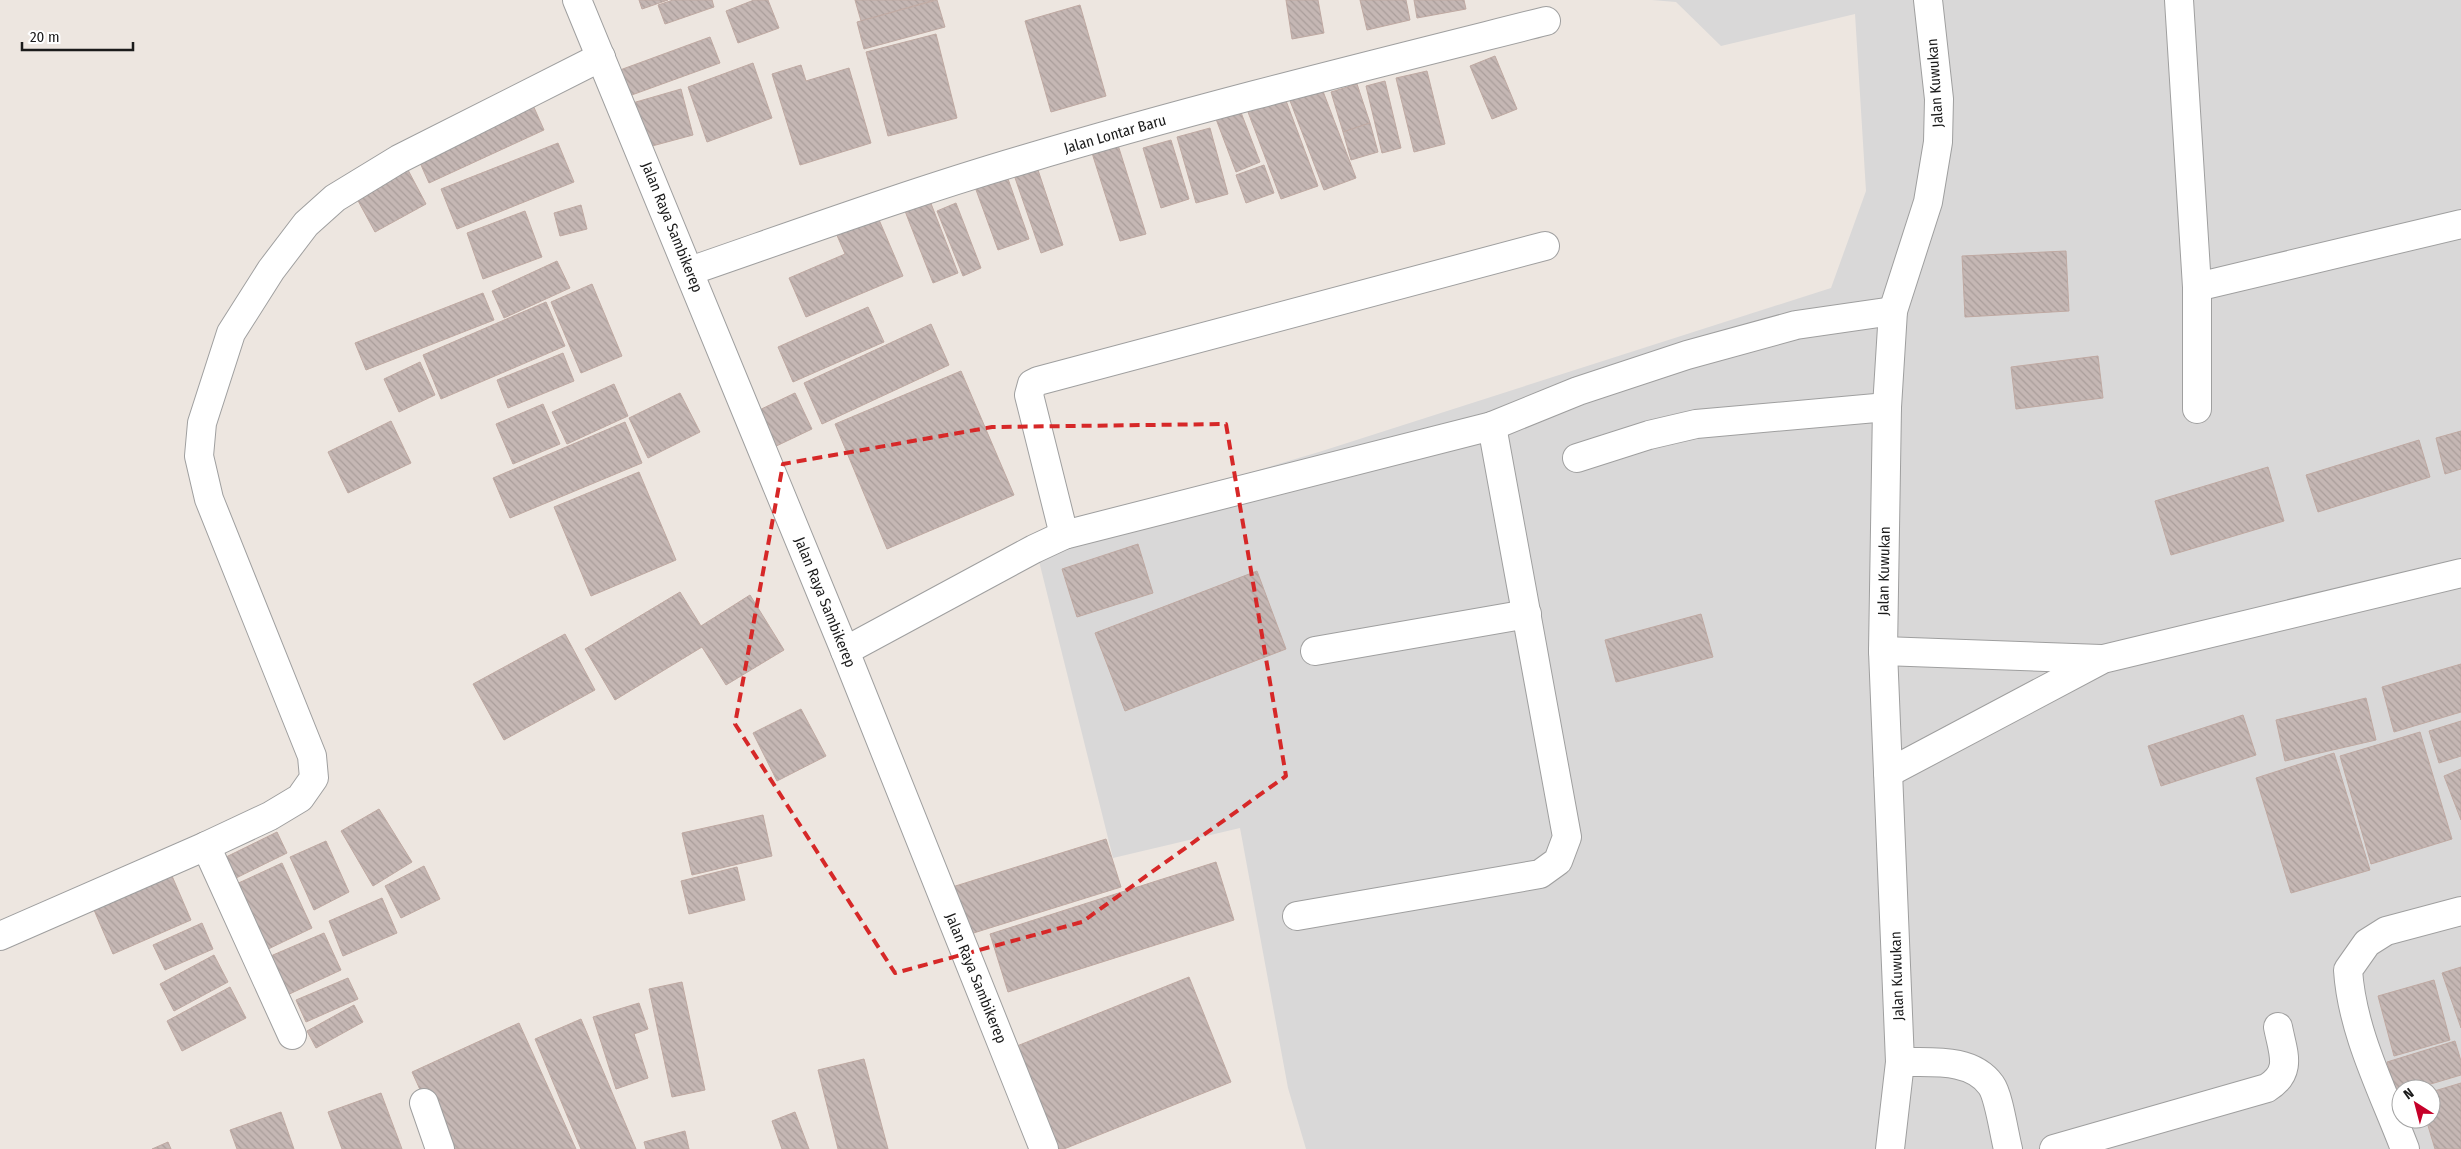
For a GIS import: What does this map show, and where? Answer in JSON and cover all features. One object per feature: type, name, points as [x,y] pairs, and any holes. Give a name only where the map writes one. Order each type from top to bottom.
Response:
[{"type":"street","name":"Jalan Raya Sambikerep","points":[[577,0],[845,651],[1044,1149]]},
{"type":"street","name":"Jalan Kuwukan","points":[[1890,1149],[1900,1062],[1883,651],[1886,407],[1893,311],[1928,202],[1938,142],[1938,99],[1928,0]]},
{"type":"street","points":[[2180,0],[2197,287],[2197,409]]},
{"type":"street","name":"Jalan Lontar Baru","points":[[690,271],[915,193],[1022,160],[1281,87],[1546,21]]},
{"type":"street","points":[[0,936],[270,816],[300,798],[314,778],[312,756],[209,499],[199,456],[202,423],[232,333],[271,270],[300,232],[335,198],[399,160],[601,57]]},
{"type":"street","points":[[2197,287],[2461,224]]},
{"type":"street","points":[[1064,536],[1029,395],[1029,389],[1038,381],[1545,246]]},
{"type":"street","points":[[845,651],[1034,549],[1064,536],[1492,426],[1578,391],[1687,355],[1796,325],[1893,311]]},
{"type":"street","points":[[1577,458],[1649,435],[1696,424],[1886,407]]},
{"type":"street","points":[[1297,916],[1540,874],[1558,861],[1567,837],[1492,426]]},
{"type":"street","points":[[1888,773],[2103,659],[2461,573]]},
{"type":"street","points":[[1315,650],[1527,614]]},
{"type":"street","points":[[1883,651],[2103,659]]},
{"type":"street","points":[[206,846],[292,1035]]},
{"type":"street","points":[[2405,1149],[2356,1021],[2350,997],[2348,970],[2367,943],[2386,931],[2461,911]]},
{"type":"street","points":[[2054,1149],[2267,1088],[2279,1081],[2285,1068],[2278,1027]]},
{"type":"street","points":[[1900,1062],[1965,1065],[1980,1075],[1991,1085],[2008,1149]]},
{"type":"street","points":[[424,1102],[440,1149]]},
{"type":"highlighted area","points":[[1226,424],[1286,776],[1082,922],[895,973],[735,724],[783,464],[992,427]]},
{"type":"shaded area","points":[[1652,0],[2461,0],[2461,1149],[1306,1149],[1288,1088],[1240,828],[1113,858],[1033,537],[1319,452],[1831,288],[1866,191],[1855,14],[1721,46],[1676,2]]},
{"type":"building","points":[[639,0],[668,0],[642,9]]},
{"type":"building","points":[[673,0],[712,0],[714,7],[665,24],[658,5]]},
{"type":"building","points":[[754,0],[768,0],[779,28],[738,43],[726,11]]},
{"type":"building","points":[[855,0],[934,0],[861,21]]},
{"type":"building","points":[[937,0],[945,27],[864,49],[857,22]]},
{"type":"building","points":[[1286,0],[1318,0],[1324,33],[1292,39]]},
{"type":"building","points":[[1360,0],[1406,0],[1410,20],[1367,30]]},
{"type":"building","points":[[1414,0],[1464,0],[1466,9],[1417,18]]},
{"type":"building","points":[[1080,5],[1106,96],[1051,112],[1025,21]]},
{"type":"building","points":[[936,34],[957,118],[888,136],[866,52]]},
{"type":"building","points":[[710,37],[720,63],[629,96],[620,70]]},
{"type":"building","points":[[1495,56],[1517,109],[1492,119],[1470,66]]},
{"type":"building","points":[[753,63],[772,118],[707,142],[688,87]]},
{"type":"building","points":[[801,65],[806,81],[849,68],[871,143],[800,165],[772,74]]},
{"type":"building","points":[[1427,71],[1445,144],[1414,152],[1396,78]]},
{"type":"building","points":[[1385,81],[1401,148],[1382,153],[1366,86]]},
{"type":"building","points":[[1357,84],[1370,123],[1343,132],[1331,92]]},
{"type":"building","points":[[1321,86],[1356,178],[1324,190],[1289,98]]},
{"type":"building","points":[[681,89],[693,135],[641,149],[629,104]]},
{"type":"building","points":[[1285,98],[1318,186],[1281,199],[1248,112]]},
{"type":"building","points":[[1237,102],[1260,162],[1236,172],[1213,111]]},
{"type":"building","points":[[532,103],[544,130],[429,183],[417,156]]},
{"type":"building","points":[[1370,123],[1378,152],[1351,160],[1343,132]]},
{"type":"building","points":[[1210,128],[1228,194],[1196,203],[1177,137]]},
{"type":"building","points":[[1171,140],[1189,199],[1161,208],[1143,148]]},
{"type":"building","points":[[558,143],[574,182],[457,229],[441,189]]},
{"type":"building","points":[[1118,145],[1146,234],[1120,241],[1092,153]]},
{"type":"building","points":[[1036,164],[1063,245],[1041,253],[1013,172]]},
{"type":"building","points":[[1264,165],[1274,193],[1246,203],[1236,175]]},
{"type":"building","points":[[408,170],[426,204],[375,232],[356,197]]},
{"type":"building","points":[[1007,176],[1029,239],[998,250],[975,187]]},
{"type":"building","points":[[930,201],[958,273],[933,283],[905,211]]},
{"type":"building","points":[[956,203],[981,268],[963,276],[937,211]]},
{"type":"building","points":[[581,205],[587,229],[560,236],[554,213]]},
{"type":"building","points":[[525,211],[542,257],[483,279],[467,233]]},
{"type":"building","points":[[877,215],[903,276],[806,317],[789,278],[845,254],[836,233]]},
{"type":"building","points":[[2066,251],[2069,311],[1965,317],[1962,256]]},
{"type":"building","points":[[557,261],[570,288],[504,318],[492,291]]},
{"type":"building","points":[[592,284],[622,356],[581,373],[551,302]]},
{"type":"building","points":[[483,293],[494,320],[366,370],[355,343]]},
{"type":"building","points":[[546,302],[565,346],[441,399],[423,355]]},
{"type":"building","points":[[868,307],[884,342],[793,382],[778,347]]},
{"type":"building","points":[[931,324],[949,365],[822,424],[804,383]]},
{"type":"building","points":[[563,353],[574,381],[508,408],[497,380]]},
{"type":"building","points":[[2098,356],[2103,398],[2016,409],[2011,367]]},
{"type":"building","points":[[420,362],[435,395],[399,412],[384,379]]},
{"type":"building","points":[[961,371],[1014,495],[887,549],[835,424]]},
{"type":"building","points":[[614,384],[628,416],[567,444],[552,412]]},
{"type":"building","points":[[680,393],[700,432],[648,458],[629,418]]},
{"type":"building","points":[[795,393],[812,429],[770,449],[753,413]]},
{"type":"building","points":[[543,404],[560,444],[513,464],[496,424]]},
{"type":"building","points":[[391,421],[411,463],[348,493],[328,452]]},
{"type":"building","points":[[625,422],[642,463],[510,518],[493,478]]},
{"type":"building","points":[[2461,431],[2461,469],[2445,474],[2436,438]]},
{"type":"building","points":[[2419,440],[2430,477],[2318,512],[2306,475]]},
{"type":"building","points":[[2268,467],[2284,521],[2171,555],[2155,501]]},
{"type":"building","points":[[639,472],[676,560],[591,596],[554,507]]},
{"type":"building","points":[[1138,544],[1153,593],[1077,617],[1062,569]]},
{"type":"building","points":[[1257,571],[1286,649],[1125,711],[1095,633]]},
{"type":"building","points":[[680,592],[701,626],[750,595],[784,650],[726,685],[702,647],[615,700],[585,649]]},
{"type":"building","points":[[1701,614],[1713,657],[1616,682],[1605,640]]},
{"type":"building","points":[[565,634],[595,690],[504,740],[473,684]]},
{"type":"building","points":[[2461,664],[2461,712],[2394,732],[2382,687]]},
{"type":"building","points":[[2366,698],[2376,740],[2285,761],[2276,720]]},
{"type":"building","points":[[801,709],[826,756],[777,781],[753,733]]},
{"type":"building","points":[[2243,715],[2256,755],[2161,786],[2148,746]]},
{"type":"building","points":[[2461,721],[2461,756],[2439,763],[2429,731]]},
{"type":"building","points":[[2420,732],[2452,839],[2371,864],[2340,756]]},
{"type":"building","points":[[2334,753],[2370,870],[2291,893],[2256,778]]},
{"type":"building","points":[[2461,769],[2461,820],[2444,776]]},
{"type":"building","points":[[379,809],[412,862],[373,886],[341,831]]},
{"type":"building","points":[[763,815],[772,856],[692,875],[682,833]]},
{"type":"building","points":[[277,832],[287,853],[234,879],[224,858]]},
{"type":"building","points":[[1106,839],[1121,887],[964,936],[949,888]]},
{"type":"building","points":[[326,841],[349,892],[314,910],[290,857]]},
{"type":"building","points":[[1216,862],[1234,920],[1008,992],[990,934]]},
{"type":"building","points":[[282,863],[312,928],[262,952],[232,886]]},
{"type":"building","points":[[424,866],[440,899],[401,918],[385,886]]},
{"type":"building","points":[[737,867],[745,900],[689,914],[681,881]]},
{"type":"building","points":[[172,876],[191,920],[113,954],[94,910]]},
{"type":"building","points":[[382,898],[397,933],[343,956],[329,921]]},
{"type":"building","points":[[202,923],[213,949],[165,970],[153,945]]},
{"type":"building","points":[[324,933],[341,970],[283,997],[266,958]]},
{"type":"building","points":[[214,955],[228,982],[174,1011],[160,984]]},
{"type":"building","points":[[2461,967],[2461,1028],[2442,973]]},
{"type":"building","points":[[1189,977],[1231,1082],[1064,1149],[1052,1149],[1012,1048]]},
{"type":"building","points":[[348,978],[358,999],[306,1022],[296,1000]]},
{"type":"building","points":[[2434,980],[2450,1040],[2394,1056],[2378,996]]},
{"type":"building","points":[[682,982],[705,1090],[672,1097],[649,989]]},
{"type":"building","points":[[230,987],[246,1018],[182,1051],[167,1021]]},
{"type":"building","points":[[639,1003],[648,1029],[634,1034],[648,1078],[616,1089],[593,1017]]},
{"type":"building","points":[[354,1005],[363,1022],[316,1048],[307,1031]]},
{"type":"building","points":[[581,1019],[636,1149],[581,1149],[535,1039]]},
{"type":"building","points":[[519,1023],[576,1149],[447,1149],[412,1072]]},
{"type":"building","points":[[2455,1041],[2461,1061],[2461,1075],[2441,1081],[2441,1079],[2392,1079],[2387,1062]]},
{"type":"building","points":[[864,1059],[888,1149],[838,1149],[818,1070]]},
{"type":"building","points":[[2461,1083],[2461,1149],[2435,1149],[2429,1129],[2441,1129],[2441,1089]]},
{"type":"building","points":[[381,1093],[402,1149],[342,1149],[328,1112]]},
{"type":"building","points":[[281,1112],[294,1149],[237,1149],[230,1130]]},
{"type":"building","points":[[795,1112],[809,1149],[782,1149],[772,1121]]},
{"type":"building","points":[[685,1131],[689,1149],[646,1149],[644,1142]]},
{"type":"building","points":[[168,1142],[171,1149],[152,1149]]}]
